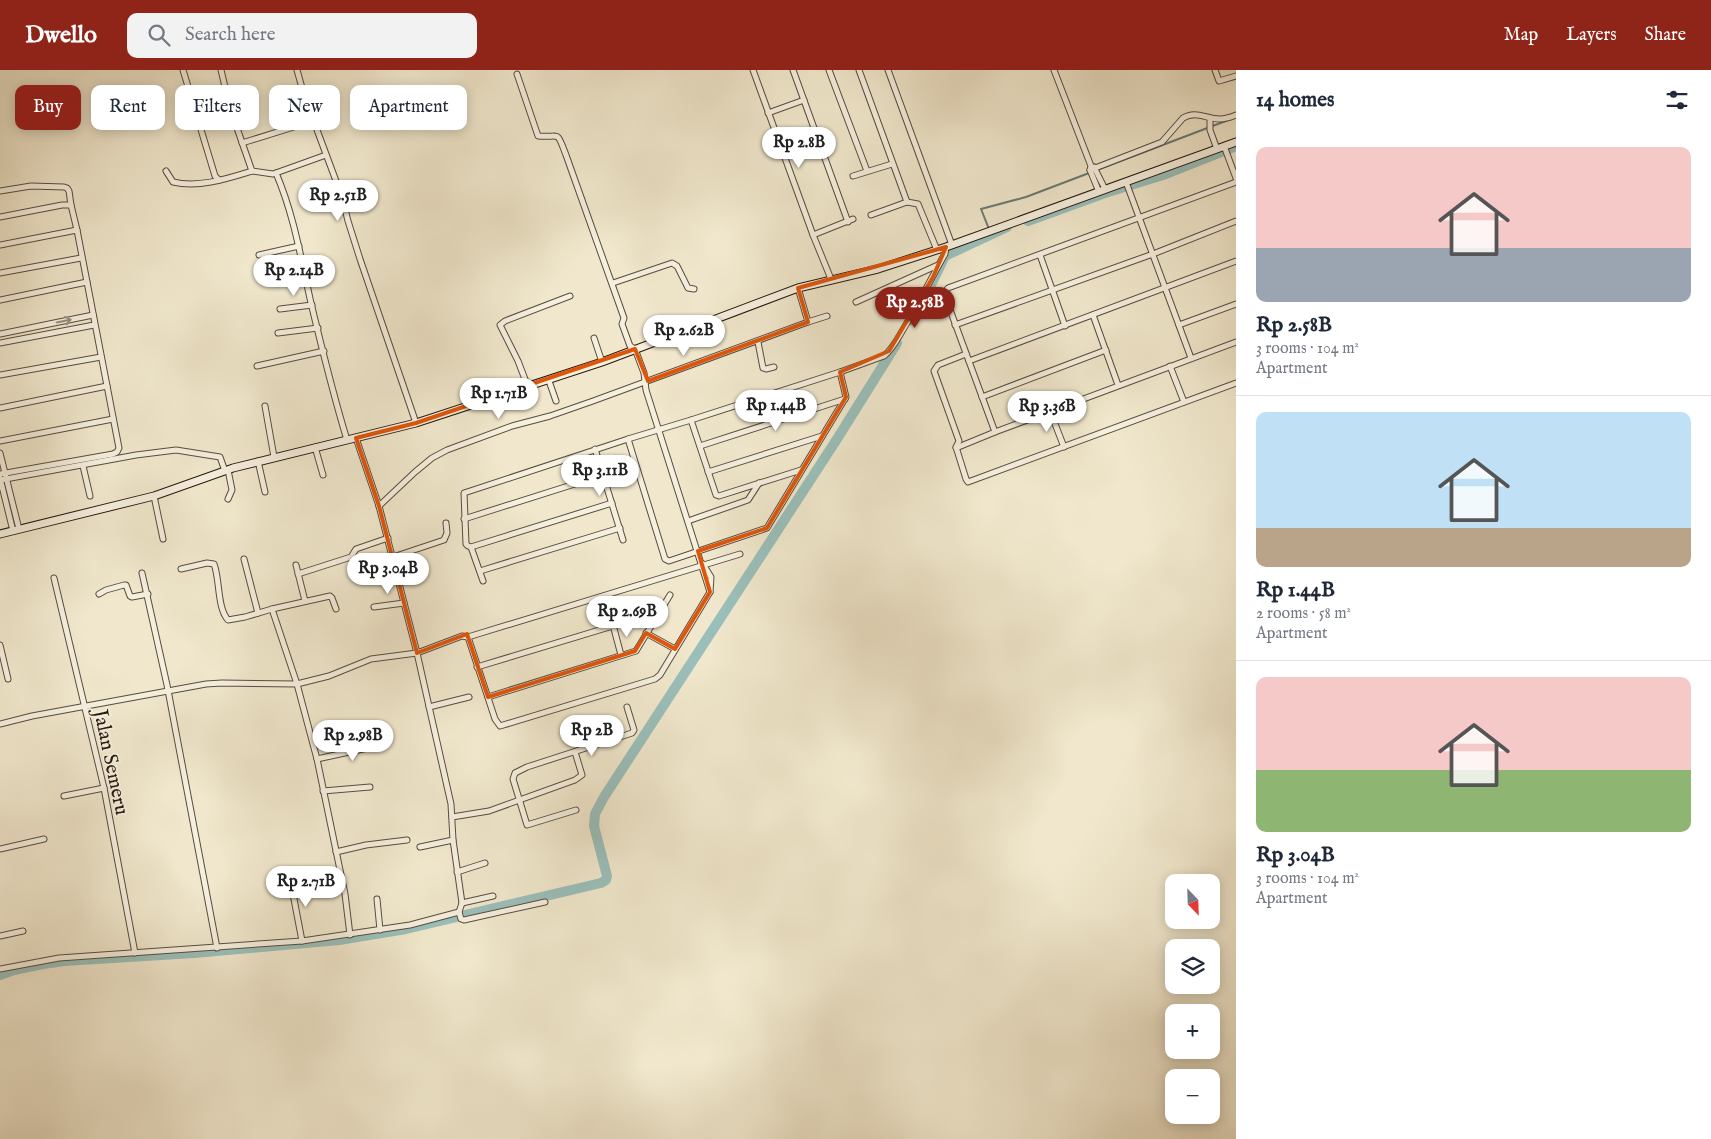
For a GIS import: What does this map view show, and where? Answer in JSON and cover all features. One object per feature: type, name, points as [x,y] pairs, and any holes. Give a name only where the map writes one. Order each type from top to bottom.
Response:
[{"type":"street","points":[[183,70],[215,176],[219,180]]},
{"type":"street","points":[[221,70],[230,108],[252,171]]},
{"type":"street","points":[[297,70],[304,95],[342,197],[360,259],[416,424]]},
{"type":"street","points":[[753,70],[830,277]]},
{"type":"street","points":[[793,70],[850,220],[813,235]]},
{"type":"street","points":[[830,70],[867,171]]},
{"type":"street","points":[[859,70],[907,202]]},
{"type":"street","points":[[612,503],[472,547],[466,544],[463,496],[466,491],[840,372],[884,356],[889,352],[917,307],[950,244],[888,70]]},
{"type":"street","points":[[1054,70],[1102,190]]},
{"type":"street","points":[[1215,70],[1219,81],[1236,76]]},
{"type":"street","points":[[468,637],[497,724],[502,726],[658,678],[710,592],[658,430],[646,390],[646,382],[635,349],[630,346],[622,324],[624,318],[613,283],[560,140],[555,135],[538,136],[517,74]]},
{"type":"street","points":[[768,112],[804,100]]},
{"type":"street","points":[[1093,170],[1162,142],[1187,115],[1199,114],[1210,118],[1227,118],[1236,115]]},
{"type":"street","points":[[1210,118],[1210,130],[1228,157],[1236,178]]},
{"type":"street","points":[[242,143],[284,130]]},
{"type":"street","points":[[0,534],[154,496],[226,470],[258,461],[416,424],[549,380],[601,358],[635,349],[830,277],[878,268],[965,240],[1102,190],[1127,184],[1236,142]]},
{"type":"street","points":[[166,171],[176,183],[188,184],[219,180],[252,171],[276,174],[326,155]]},
{"type":"street","points":[[853,176],[892,164]]},
{"type":"street","points":[[276,174],[285,193],[330,380],[347,440]]},
{"type":"street","points":[[995,432],[945,296],[948,288],[1236,182]]},
{"type":"street","points":[[1127,184],[1191,358]]},
{"type":"street","points":[[0,191],[31,186],[67,188],[69,191],[119,448],[113,454],[2,477]]},
{"type":"street","points":[[871,215],[907,202],[920,205],[936,248]]},
{"type":"street","points":[[0,217],[71,205]]},
{"type":"street","points":[[955,325],[1153,254],[1236,221]]},
{"type":"street","points":[[0,245],[77,230]]},
{"type":"street","points":[[258,255],[299,246]]},
{"type":"street","points":[[1040,255],[1065,326]]},
{"type":"street","points":[[0,273],[81,258]]},
{"type":"street","points":[[969,362],[1236,261]]},
{"type":"street","points":[[613,283],[672,263],[677,266],[688,288],[694,290]]},
{"type":"street","points":[[856,302],[939,265]]},
{"type":"street","points":[[0,300],[87,282]]},
{"type":"street","points":[[798,288],[808,322]]},
{"type":"street","points":[[528,387],[518,361],[500,325],[505,321],[570,296]]},
{"type":"street","points":[[1179,325],[1236,304]]},
{"type":"street","points":[[280,309],[312,305]]},
{"type":"street","points":[[0,334],[93,315]]},
{"type":"street","points":[[1093,315],[1118,386]]},
{"type":"street","points":[[378,503],[432,458],[447,450],[512,426],[550,416],[827,316]]},
{"type":"street","points":[[0,344],[94,325]]},
{"type":"street","points":[[34,327],[36,337]]},
{"type":"street","points":[[278,333],[318,328]]},
{"type":"street","points":[[594,338],[601,358]]},
{"type":"street","points":[[758,342],[763,368],[774,367]]},
{"type":"street","points":[[956,448],[1236,342]]},
{"type":"street","points":[[982,397],[1106,350]]},
{"type":"street","points":[[257,366],[324,351]]},
{"type":"street","points":[[966,354],[938,365],[934,371],[958,441],[956,448],[968,482],[1236,383]]},
{"type":"street","points":[[0,376],[101,356]]},
{"type":"street","points":[[1170,366],[1184,402]]},
{"type":"street","points":[[0,724],[84,703],[167,688],[222,682],[296,681],[329,676],[371,659],[416,650],[462,636],[468,637],[701,560],[767,528],[845,399],[846,395],[840,372]]},
{"type":"street","points":[[549,380],[556,401]]},
{"type":"street","points":[[0,408],[107,386]]},
{"type":"street","points":[[700,446],[845,399]]},
{"type":"street","points":[[265,406],[274,458]]},
{"type":"street","points":[[1050,411],[1064,447]]},
{"type":"street","points":[[0,441],[114,419]]},
{"type":"street","points":[[691,420],[716,495],[719,496],[801,470]]},
{"type":"street","points":[[708,472],[822,436]]},
{"type":"street","points":[[356,438],[388,538],[429,708],[452,817],[453,840],[462,903],[460,915],[464,920],[544,902]]},
{"type":"street","points":[[628,439],[665,559],[669,561],[701,560],[740,554]]},
{"type":"street","points":[[315,447],[323,475]]},
{"type":"street","points":[[595,449],[623,540]]},
{"type":"street","points":[[2,477],[83,466],[176,450],[220,457],[232,490],[228,499]]},
{"type":"street","points":[[0,453],[2,477],[7,490],[16,530]]},
{"type":"street","points":[[258,461],[265,492]]},
{"type":"street","points":[[83,466],[90,496]]},
{"type":"street","points":[[464,519],[603,475]]},
{"type":"street","points":[[688,521],[748,500],[759,483]]},
{"type":"street","points":[[154,496],[163,539]]},
{"type":"street","points":[[393,557],[433,545],[446,538],[446,523]]},
{"type":"street","points":[[480,571],[620,528]]},
{"type":"street","points":[[298,574],[351,557],[356,549],[388,538]]},
{"type":"street","points":[[472,547],[483,581]]},
{"type":"street","points":[[244,559],[258,614]]},
{"type":"street","points":[[181,569],[211,562],[215,567],[228,620],[330,596],[336,609]]},
{"type":"street","points":[[296,565],[305,601]]},
{"type":"street","points":[[142,572],[167,688],[217,948]]},
{"type":"street","name":"Jalan Semeru","points":[[54,578],[104,788],[135,953]]},
{"type":"street","points":[[99,594],[106,590],[126,585],[132,597],[148,594]]},
{"type":"street","points":[[488,697],[637,650],[670,595]]},
{"type":"street","points":[[374,607],[404,603]]},
{"type":"street","points":[[272,609],[296,681],[317,759],[345,894],[350,935]]},
{"type":"street","points":[[477,667],[659,612]]},
{"type":"street","points":[[613,625],[622,655]]},
{"type":"street","points":[[646,633],[675,649]]},
{"type":"street","points":[[0,645],[8,679]]},
{"type":"street","points":[[429,708],[469,697]]},
{"type":"street","points":[[576,810],[526,825],[513,778],[515,773],[527,767],[632,733],[634,730],[627,707]]},
{"type":"street","points":[[317,759],[386,744]]},
{"type":"street","points":[[452,817],[488,811],[574,780],[582,775],[575,752]]},
{"type":"street","points":[[323,792],[370,787]]},
{"type":"street","points":[[64,796],[104,788]]},
{"type":"street","points":[[0,849],[44,840]]},
{"type":"street","points":[[336,852],[366,845],[407,840]]},
{"type":"street","points":[[420,847],[453,840]]},
{"type":"street","points":[[457,872],[485,863]]},
{"type":"street","points":[[290,878],[302,941]]},
{"type":"street","points":[[462,903],[493,896]]},
{"type":"street","points":[[376,899],[380,930]]},
{"type":"street","points":[[0,969],[59,958],[302,941],[350,935],[460,915]]},
{"type":"street","points":[[0,936],[23,931]]},
{"type":"highlighted area","points":[[946,247],[933,277],[889,351],[840,372],[846,397],[767,528],[698,551],[710,592],[675,649],[646,633],[635,651],[488,697],[467,634],[417,653],[379,506],[356,438],[416,423],[635,349],[648,381],[808,322],[798,288]]},
{"type":"waterway","points":[[989,229],[981,209],[1026,197],[1231,119]]},
{"type":"waterway","points":[[1028,221],[1105,193],[1163,175],[1236,146]]},
{"type":"waterway","points":[[911,320],[923,301],[945,256],[1007,227]]},
{"type":"waterway","points":[[0,975],[14,970],[64,961],[194,953],[339,940],[406,929],[601,883],[606,880],[607,876],[594,826],[595,814],[604,797],[837,439],[897,343]]}]
